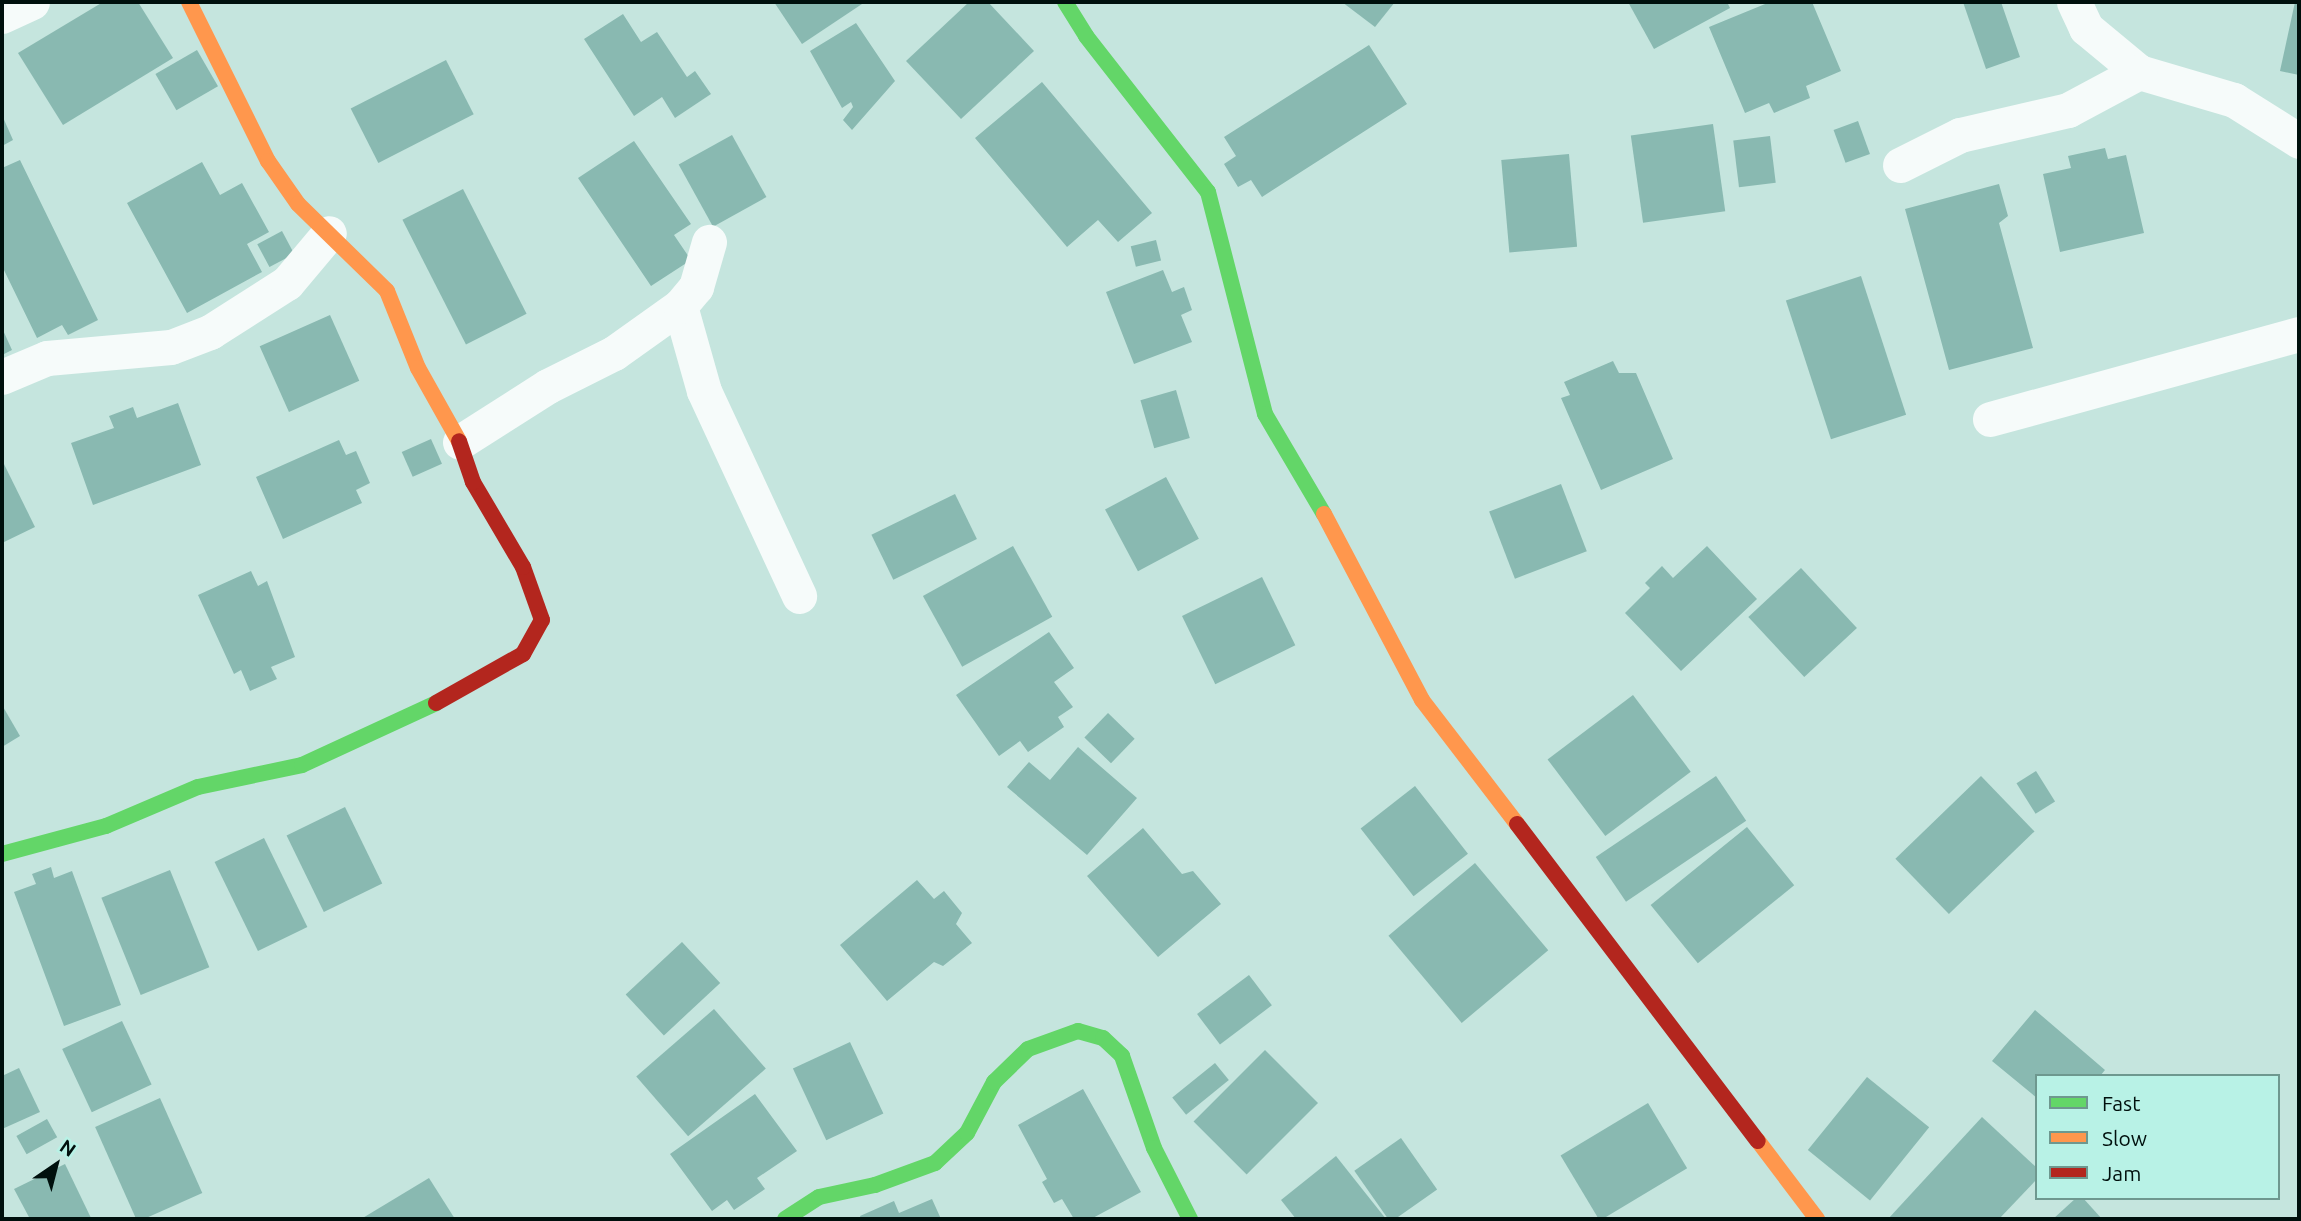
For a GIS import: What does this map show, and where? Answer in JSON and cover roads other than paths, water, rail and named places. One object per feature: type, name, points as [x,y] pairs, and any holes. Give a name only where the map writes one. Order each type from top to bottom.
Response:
[{"type":"street","points":[[2,16],[32,2]]},
{"type":"street","points":[[2,854],[106,826],[198,787],[302,765],[413,716],[523,654],[542,620],[523,567],[473,482],[460,442],[418,368],[387,291],[298,204],[268,161],[189,2]]},
{"type":"street","points":[[1065,2],[1086,36],[1208,192],[1265,414],[1325,516],[1422,700],[1817,1219]]},
{"type":"street","points":[[2074,2],[2085,29],[2139,72],[2234,100],[2299,141]]},
{"type":"street","points":[[1900,165],[1960,135],[2068,110],[2139,72]]},
{"type":"street","points":[[2,377],[47,358],[171,347],[210,332],[287,283],[329,233]]},
{"type":"street","points":[[460,442],[470,432],[548,386],[614,353],[680,306],[696,287],[709,242]]},
{"type":"street","points":[[680,306],[704,391],[799,596]]},
{"type":"street","points":[[1990,419],[2299,334]]},
{"type":"street","points":[[785,1219],[819,1197],[874,1185],[934,1163],[967,1133],[994,1082],[1028,1049],[1078,1031],[1103,1038],[1122,1056],[1154,1148],[1190,1219]]}]
